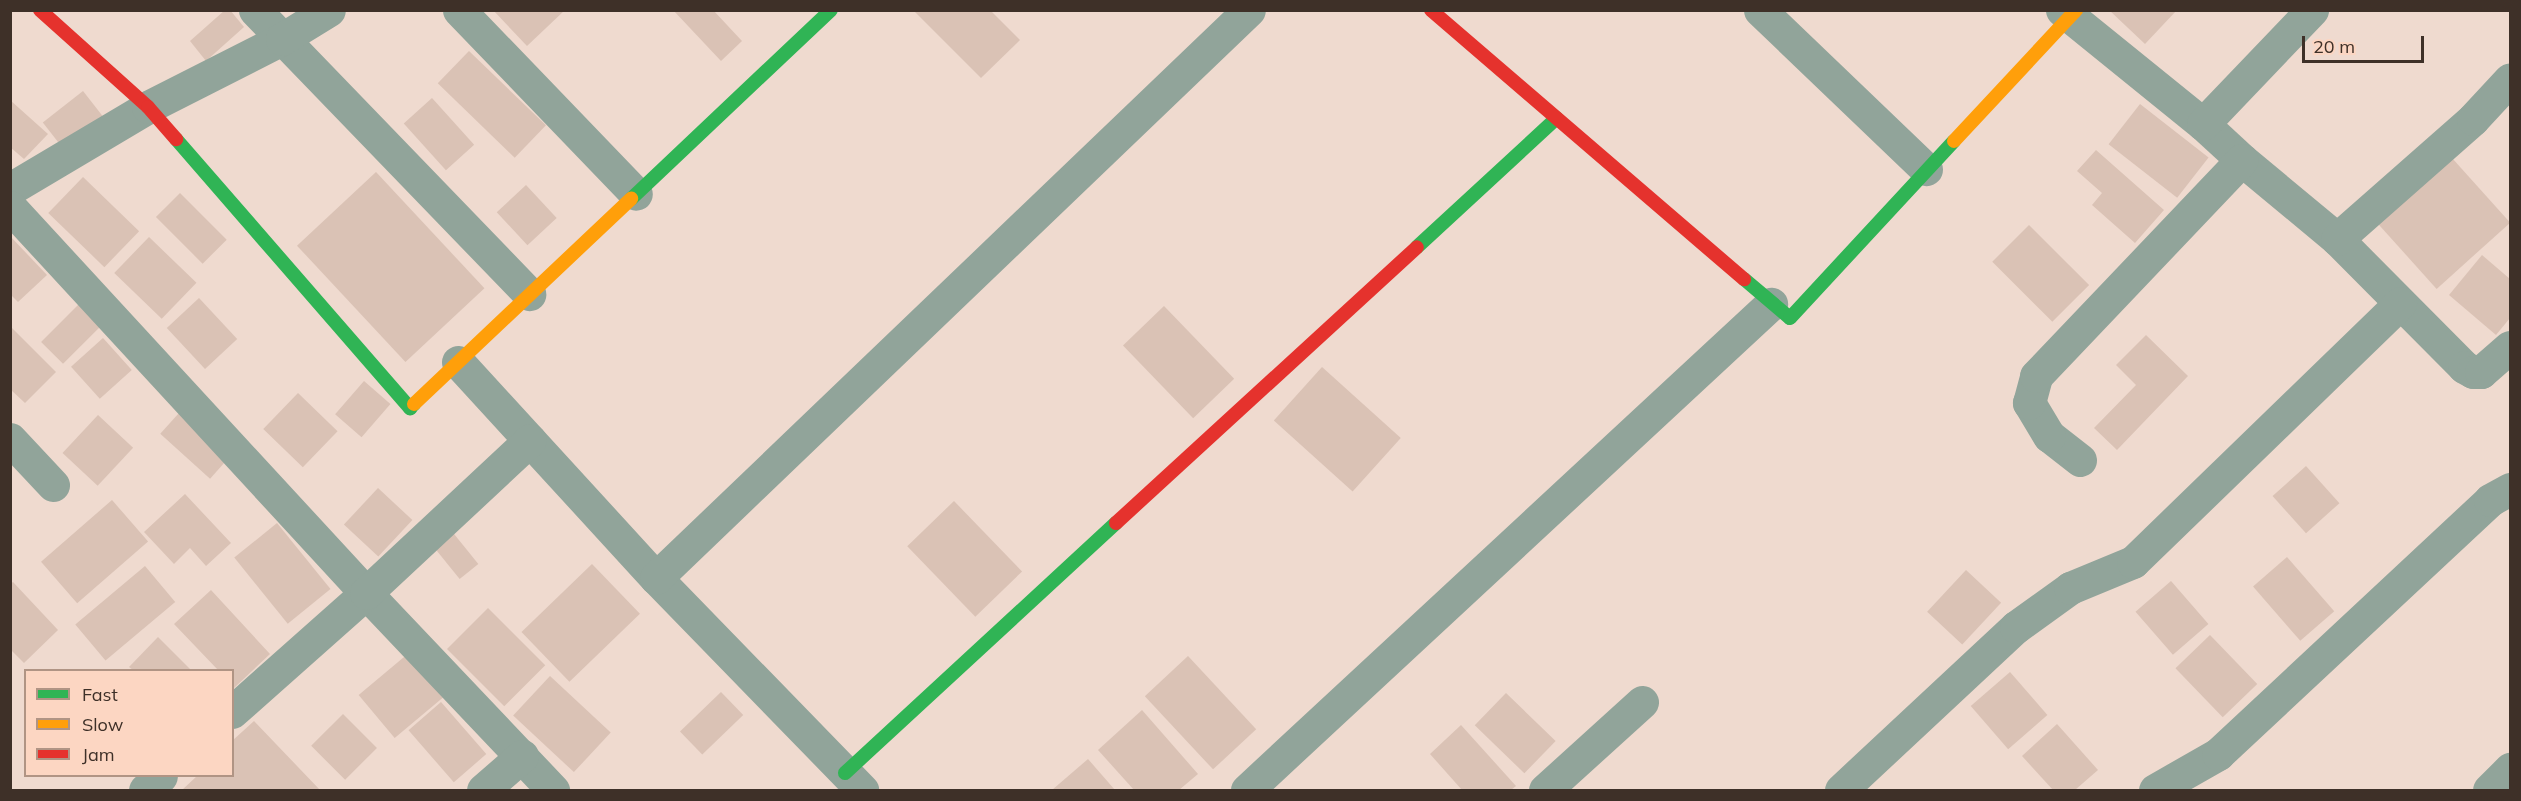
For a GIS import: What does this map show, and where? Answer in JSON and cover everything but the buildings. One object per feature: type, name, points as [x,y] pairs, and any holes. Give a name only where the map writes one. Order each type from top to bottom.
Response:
[{"type":"street","points":[[40,10],[148,107],[410,408],[831,10]]},
{"type":"street","points":[[255,10],[530,294]]},
{"type":"street","points":[[10,189],[148,107],[282,39],[329,10]]},
{"type":"street","points":[[459,10],[636,194]]},
{"type":"street","points":[[656,578],[1249,10]]},
{"type":"street","points":[[1431,10],[1790,318],[2069,13],[2204,124],[2242,160],[2337,239],[2464,368],[2473,372],[2481,372],[2511,347]]},
{"type":"street","points":[[1760,10],[1926,169]]},
{"type":"street","points":[[2204,124],[2312,10]]},
{"type":"street","points":[[2337,239],[2473,119],[2511,80]]},
{"type":"street","points":[[458,362],[656,578],[854,782],[1557,118]]},
{"type":"street","points":[[2080,460],[2049,436],[2028,403],[2036,376],[2242,160]]},
{"type":"street","points":[[10,207],[366,593],[553,790]]},
{"type":"street","points":[[1841,790],[2016,627],[2070,588],[2133,562],[2400,303]]},
{"type":"street","points":[[1247,790],[1771,304]]},
{"type":"street","points":[[10,439],[52,485]]},
{"type":"street","points":[[234,710],[366,593],[530,440]]},
{"type":"street","points":[[2161,789],[2218,754],[2490,500],[2511,489]]},
{"type":"street","points":[[1545,790],[1642,702]]},
{"type":"street","points":[[483,790],[522,756]]},
{"type":"street","points":[[2489,790],[2511,770]]},
{"type":"street","points":[[145,790],[160,777]]},
{"type":"traffic: fast","points":[[631,199],[831,10]]},
{"type":"traffic: fast","points":[[1417,247],[1557,118]]},
{"type":"traffic: fast","points":[[176,139],[410,408],[414,404]]},
{"type":"traffic: fast","points":[[1744,279],[1790,318],[1954,141]]},
{"type":"traffic: fast","points":[[845,773],[1116,523]]},
{"type":"traffic: slow","points":[[1954,141],[2076,10]]},
{"type":"traffic: slow","points":[[414,404],[631,199]]},
{"type":"traffic: jam","points":[[40,10],[148,107],[176,139]]},
{"type":"traffic: jam","points":[[1431,10],[1744,279]]},
{"type":"traffic: jam","points":[[1116,523],[1417,247]]}]
